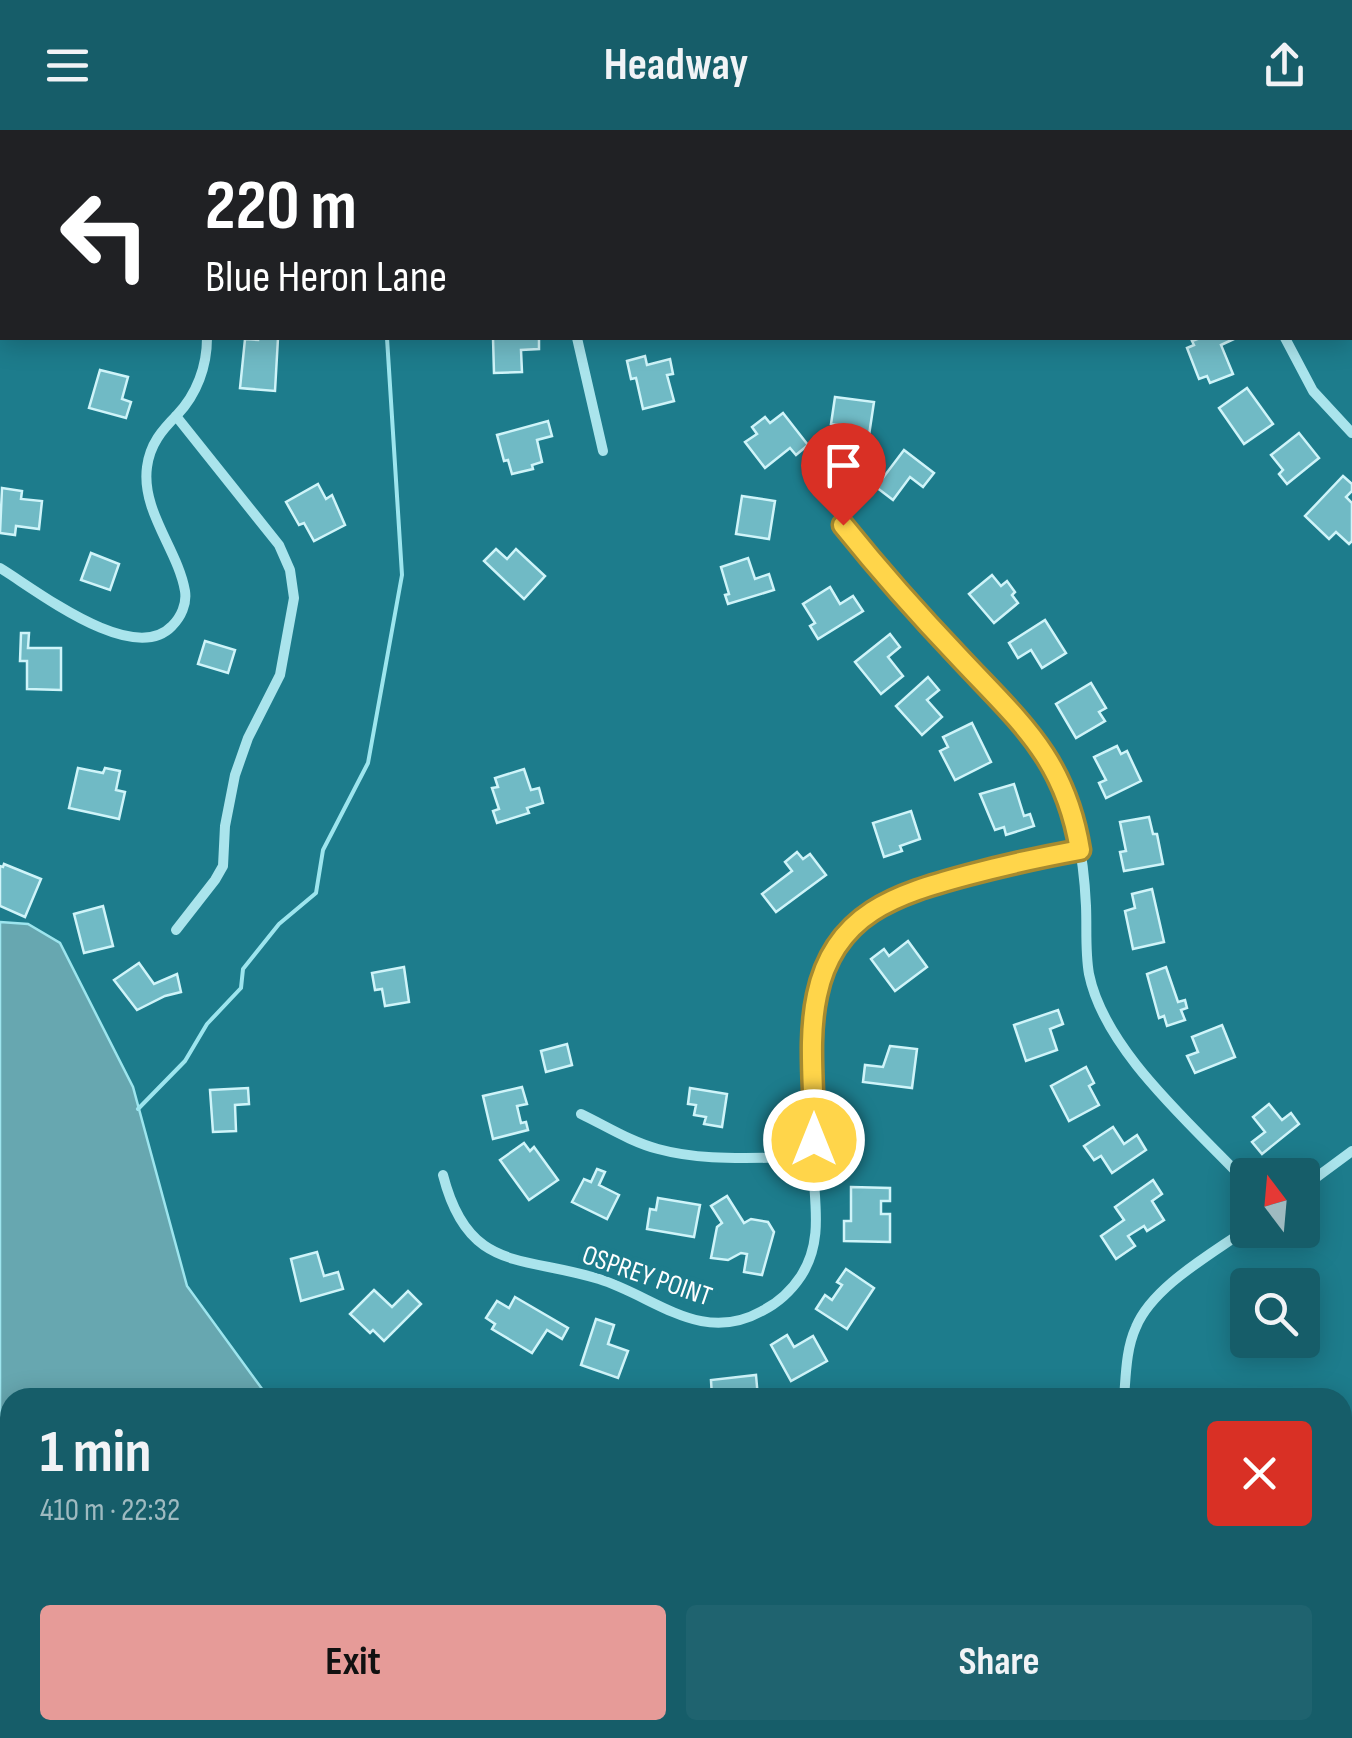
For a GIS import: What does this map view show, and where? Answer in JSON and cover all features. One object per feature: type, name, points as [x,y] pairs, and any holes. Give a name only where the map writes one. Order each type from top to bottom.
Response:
[{"type":"street","points":[[0,568],[65,610],[126,636],[147,638],[172,626],[184,606],[184,589],[150,500],[146,475],[152,447],[200,378],[207,340]]},
{"type":"street","points":[[577,340],[604,451]]},
{"type":"street","points":[[1286,340],[1312,391],[1352,434]]},
{"type":"street","points":[[176,416],[279,545],[290,570],[294,598],[280,675],[248,738],[235,775],[222,866],[176,930]]},
{"type":"street","points":[[843,525],[959,658],[1027,727],[1064,790],[1080,850],[1086,952],[1100,1010],[1112,1034],[1137,1067],[1230,1165]]},
{"type":"street","name":"OSPREY POINT","points":[[443,1176],[457,1216],[474,1238],[512,1261],[599,1279],[690,1320],[716,1324],[742,1320],[768,1308],[800,1276],[816,1236],[816,999],[822,975],[852,928],[873,909],[902,894],[1031,859],[1080,850]]},
{"type":"street","points":[[581,1114],[670,1152],[723,1158],[813,1158]]},
{"type":"street","points":[[1320,1175],[1352,1151]]},
{"type":"street","points":[[1125,1388],[1128,1355],[1142,1314],[1162,1292],[1230,1241]]},
{"type":"water","points":[[0,922],[28,924],[60,943],[133,1087],[187,1286],[261,1388],[0,1388]]},
{"type":"building","points":[[245,340],[278,340],[275,391],[240,388]]},
{"type":"building","points":[[493,340],[539,340],[539,349],[521,350],[522,372],[494,373]]},
{"type":"building","points":[[1232,340],[1221,345],[1233,374],[1210,383],[1207,376],[1199,379],[1187,348],[1194,345],[1192,341]]},
{"type":"building","points":[[645,356],[647,365],[670,359],[673,374],[667,375],[674,401],[643,409],[636,378],[631,379],[627,361]]},
{"type":"building","points":[[100,370],[128,377],[122,399],[131,402],[126,418],[89,408]]},
{"type":"building","points":[[1247,388],[1273,424],[1244,444],[1219,408]]},
{"type":"building","points":[[835,397],[874,402],[868,442],[848,440],[850,427],[831,424]]},
{"type":"building","points":[[783,413],[808,445],[796,455],[790,448],[765,468],[745,442],[757,434],[752,427],[765,417],[770,423]]},
{"type":"building","points":[[548,421],[552,436],[537,440],[542,462],[532,465],[533,469],[512,474],[497,435]]},
{"type":"building","points":[[1299,433],[1319,458],[1287,484],[1279,474],[1283,470],[1271,455]]},
{"type":"building","points":[[904,450],[934,473],[923,487],[910,477],[893,500],[876,487]]},
{"type":"building","points":[[1343,476],[1352,484],[1346,497],[1352,503],[1349,544],[1336,532],[1329,539],[1305,516]]},
{"type":"building","points":[[318,484],[326,499],[332,495],[345,525],[314,541],[286,502]]},
{"type":"building","points":[[2,488],[22,491],[21,499],[42,501],[39,529],[16,526],[15,535],[0,533]]},
{"type":"building","points":[[742,496],[775,501],[769,539],[736,534]]},
{"type":"building","points":[[496,549],[507,559],[516,549],[545,576],[524,599],[484,561]]},
{"type":"building","points":[[91,553],[119,564],[110,590],[81,580]]},
{"type":"building","points":[[748,558],[755,579],[769,574],[774,590],[728,604],[721,567]]},
{"type":"building","points":[[992,575],[1001,586],[1007,581],[1018,603],[994,623],[969,594]]},
{"type":"building","points":[[830,587],[840,604],[853,596],[863,611],[818,639],[810,626],[815,623],[803,604]]},
{"type":"building","points":[[1045,620],[1066,653],[1042,668],[1031,650],[1018,658],[1009,643]]},
{"type":"building","points":[[21,633],[29,633],[28,648],[61,648],[61,690],[27,689],[27,661],[20,661]]},
{"type":"building","points":[[890,634],[900,647],[888,657],[903,676],[881,694],[855,662]]},
{"type":"building","points":[[205,641],[235,650],[228,673],[198,664]]},
{"type":"building","points":[[928,677],[939,690],[927,700],[942,717],[922,735],[896,706]]},
{"type":"building","points":[[1091,683],[1106,708],[1099,712],[1105,721],[1076,738],[1056,704]]},
{"type":"building","points":[[972,723],[991,762],[955,780],[940,751],[948,747],[943,737]]},
{"type":"building","points":[[1117,746],[1121,754],[1127,751],[1141,781],[1106,798],[1099,783],[1106,780],[1094,757]]},
{"type":"building","points":[[78,768],[103,773],[105,768],[120,771],[116,790],[125,792],[119,819],[69,808]]},
{"type":"building","points":[[524,769],[531,790],[539,788],[543,803],[527,808],[529,813],[497,823],[493,811],[499,809],[492,788],[498,787],[495,778]]},
{"type":"building","points":[[1014,784],[1024,816],[1030,814],[1034,826],[1006,835],[1004,827],[995,830],[980,794]]},
{"type":"building","points":[[911,811],[920,839],[884,857],[873,823]]},
{"type":"building","points":[[1149,817],[1163,864],[1124,871],[1120,852],[1126,851],[1120,822]]},
{"type":"building","points":[[797,852],[803,859],[810,854],[826,875],[776,912],[762,894],[792,871],[785,862]]},
{"type":"building","points":[[4,864],[41,879],[25,917],[0,906],[0,866]]},
{"type":"building","points":[[1152,889],[1164,942],[1133,949],[1125,911],[1135,908],[1132,894]]},
{"type":"building","points":[[103,906],[113,946],[84,953],[74,914]]},
{"type":"building","points":[[908,941],[927,967],[895,991],[871,959],[884,949],[889,956]]},
{"type":"building","points":[[139,963],[154,984],[177,974],[181,992],[137,1010],[114,980]]},
{"type":"building","points":[[404,967],[409,1002],[385,1006],[382,989],[375,990],[372,973]]},
{"type":"building","points":[[1166,967],[1178,1002],[1185,1000],[1187,1008],[1181,1010],[1185,1020],[1167,1026],[1164,1016],[1159,1018],[1147,974]]},
{"type":"building","points":[[1058,1010],[1063,1024],[1050,1029],[1057,1050],[1026,1061],[1014,1025]]},
{"type":"building","points":[[1222,1025],[1235,1057],[1195,1073],[1187,1056],[1198,1052],[1192,1037]]},
{"type":"building","points":[[567,1044],[572,1065],[546,1072],[541,1051]]},
{"type":"building","points":[[890,1046],[917,1049],[912,1088],[863,1082],[865,1065],[883,1067]]},
{"type":"building","points":[[1086,1067],[1094,1083],[1089,1086],[1099,1105],[1069,1121],[1051,1086]]},
{"type":"building","points":[[522,1087],[527,1104],[517,1106],[521,1123],[526,1122],[528,1130],[493,1139],[483,1096]]},
{"type":"building","points":[[248,1088],[249,1104],[235,1105],[236,1131],[213,1132],[210,1090]]},
{"type":"building","points":[[690,1088],[727,1094],[722,1127],[704,1124],[706,1117],[694,1115],[696,1105],[688,1104]]},
{"type":"building","points":[[1269,1104],[1282,1120],[1291,1113],[1299,1124],[1262,1154],[1252,1142],[1265,1132],[1253,1117]]},
{"type":"building","points":[[1113,1127],[1124,1144],[1137,1135],[1146,1150],[1112,1173],[1101,1156],[1094,1160],[1084,1146]]},
{"type":"building","points":[[524,1143],[530,1151],[534,1147],[558,1180],[529,1200],[500,1160]]},
{"type":"building","points":[[597,1169],[605,1172],[599,1185],[619,1195],[607,1219],[572,1202],[584,1179],[591,1182]]},
{"type":"building","points":[[1153,1180],[1162,1194],[1152,1201],[1164,1220],[1147,1231],[1144,1226],[1128,1236],[1135,1246],[1116,1259],[1101,1236],[1124,1220],[1115,1207]]},
{"type":"building","points":[[851,1187],[890,1188],[890,1201],[881,1201],[881,1214],[890,1214],[890,1242],[844,1241],[844,1221],[851,1221]]},
{"type":"building","points":[[727,1196],[744,1223],[751,1219],[768,1222],[774,1232],[762,1275],[744,1272],[747,1254],[728,1260],[711,1258],[717,1227],[722,1223],[711,1206]]},
{"type":"building","points":[[658,1198],[700,1205],[694,1237],[647,1229],[650,1209],[656,1210]]},
{"type":"building","points":[[317,1252],[324,1276],[338,1272],[343,1289],[301,1301],[291,1259]]},
{"type":"building","points":[[846,1269],[874,1288],[847,1329],[816,1309],[825,1295],[832,1300]]},
{"type":"building","points":[[374,1290],[392,1307],[408,1291],[421,1304],[384,1341],[350,1314]]},
{"type":"building","points":[[515,1297],[568,1328],[562,1339],[547,1330],[532,1353],[492,1329],[495,1324],[486,1318],[497,1301],[509,1308]]},
{"type":"building","points":[[596,1319],[614,1325],[608,1344],[628,1351],[618,1378],[581,1365]]},
{"type":"building","points":[[787,1335],[794,1347],[813,1336],[827,1361],[791,1381],[771,1345]]},
{"type":"building","points":[[756,1375],[757,1388],[711,1388],[711,1380]]},
{"type":"waterway","points":[[138,1109],[185,1061],[207,1024],[241,988],[243,969],[279,924],[316,893],[323,850],[368,763],[402,575],[387,340]]},
{"type":"route","points":[[814,1140],[816,999],[822,975],[860,919],[887,900],[917,888],[1080,850],[1064,790],[1027,727],[959,658],[843,525]]}]
